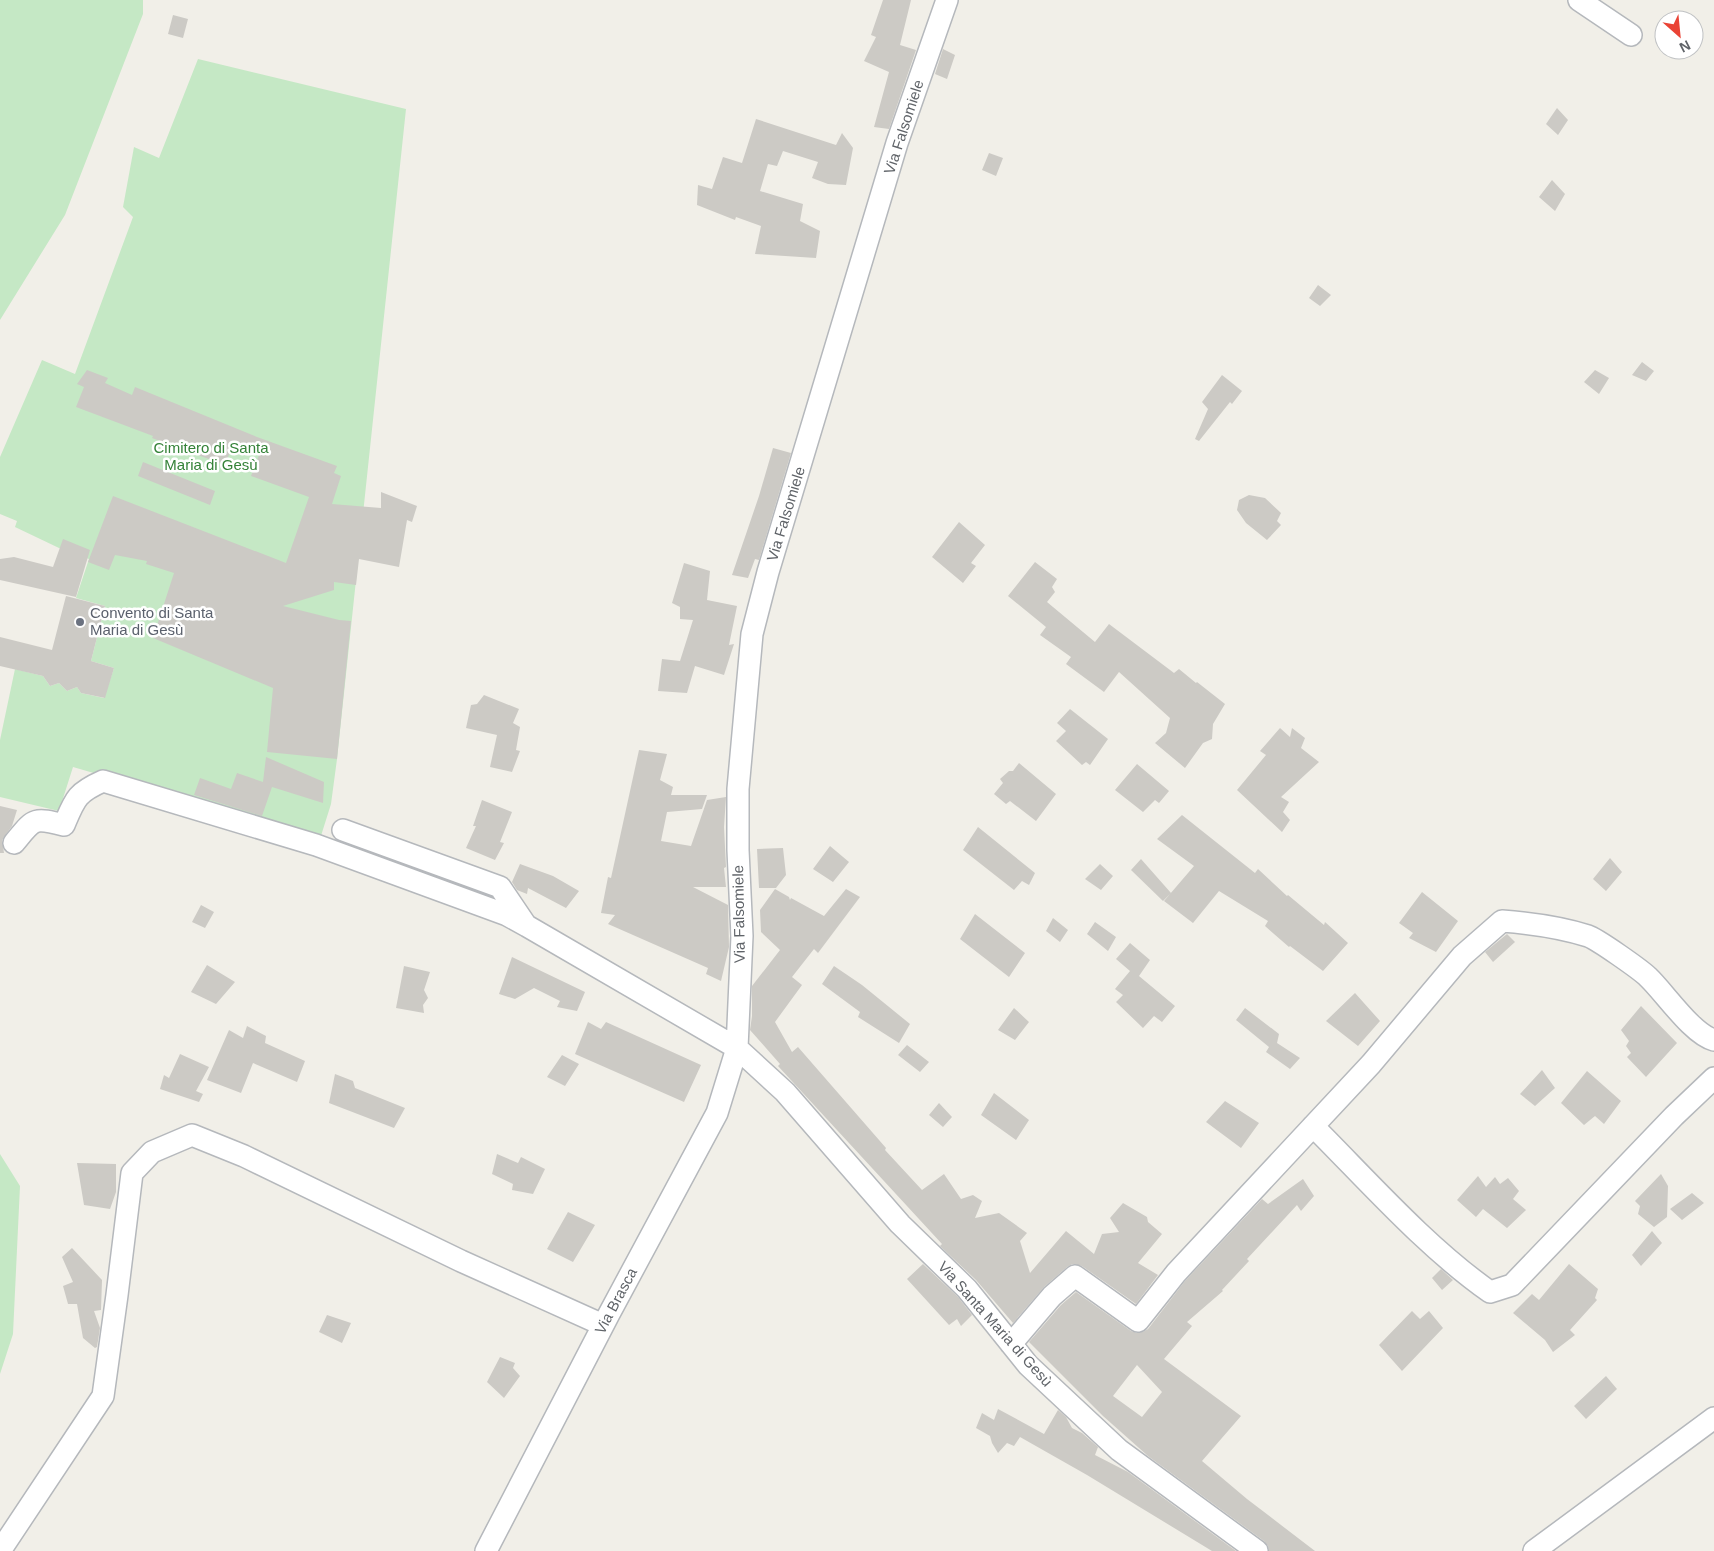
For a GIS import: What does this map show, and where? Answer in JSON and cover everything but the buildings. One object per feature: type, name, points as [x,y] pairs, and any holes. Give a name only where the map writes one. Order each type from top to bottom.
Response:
[{"type":"street","name":"Via Falsomiele","points":[[737,1048],[742,936],[738,850],[738,789],[752,634],[768,572],[897,143],[946,0]]},
{"type":"street","points":[[1579,0],[1631,35]]},
{"type":"street","name":"Via Santa Maria di Gesù","points":[[14,843],[32,822],[44,820],[64,825],[74,801],[86,789],[103,782],[316,845],[507,915],[527,926],[737,1048],[785,1092],[900,1224],[967,1289],[1028,1365],[1119,1450],[1257,1551]]},
{"type":"street","points":[[343,830],[500,887],[527,926]]},
{"type":"street","points":[[1011,1344],[1052,1296],[1075,1276],[1138,1321],[1176,1273],[1371,1064],[1462,956],[1502,921],[1522,922],[1590,937],[1648,976],[1687,1020],[1709,1039],[1714,1040]]},
{"type":"street","name":"Via Brasca","points":[[486,1551],[604,1324],[717,1113],[737,1048]]},
{"type":"street","points":[[1313,1126],[1415,1228],[1469,1278],[1490,1292],[1512,1284],[1674,1116],[1714,1078]]},
{"type":"street","points":[[0,1551],[103,1396],[132,1173],[152,1152],[192,1135],[244,1156],[461,1261],[604,1324]]},
{"type":"street","points":[[1534,1551],[1714,1418]]},
{"type":"green space","points":[[0,0],[143,0],[143,14],[65,215],[0,320]]},
{"type":"green space","name":"Cimitero di Santa Maria di Gesù","points":[[198,59],[406,109],[337,759],[331,804],[320,839],[73,767],[59,811],[0,797],[0,740],[15,669],[43,676],[50,686],[59,683],[67,691],[77,687],[81,693],[104,698],[114,668],[91,661],[105,606],[76,598],[89,559],[59,548],[15,527],[17,521],[0,514],[0,457],[42,360],[75,374],[133,217],[123,207],[134,147],[159,158]]},
{"type":"green space","points":[[0,1154],[20,1186],[13,1334],[0,1374]]},
{"type":"place","name":"Convento di Santa Maria di Gesù","points":[[80,622]]}]
